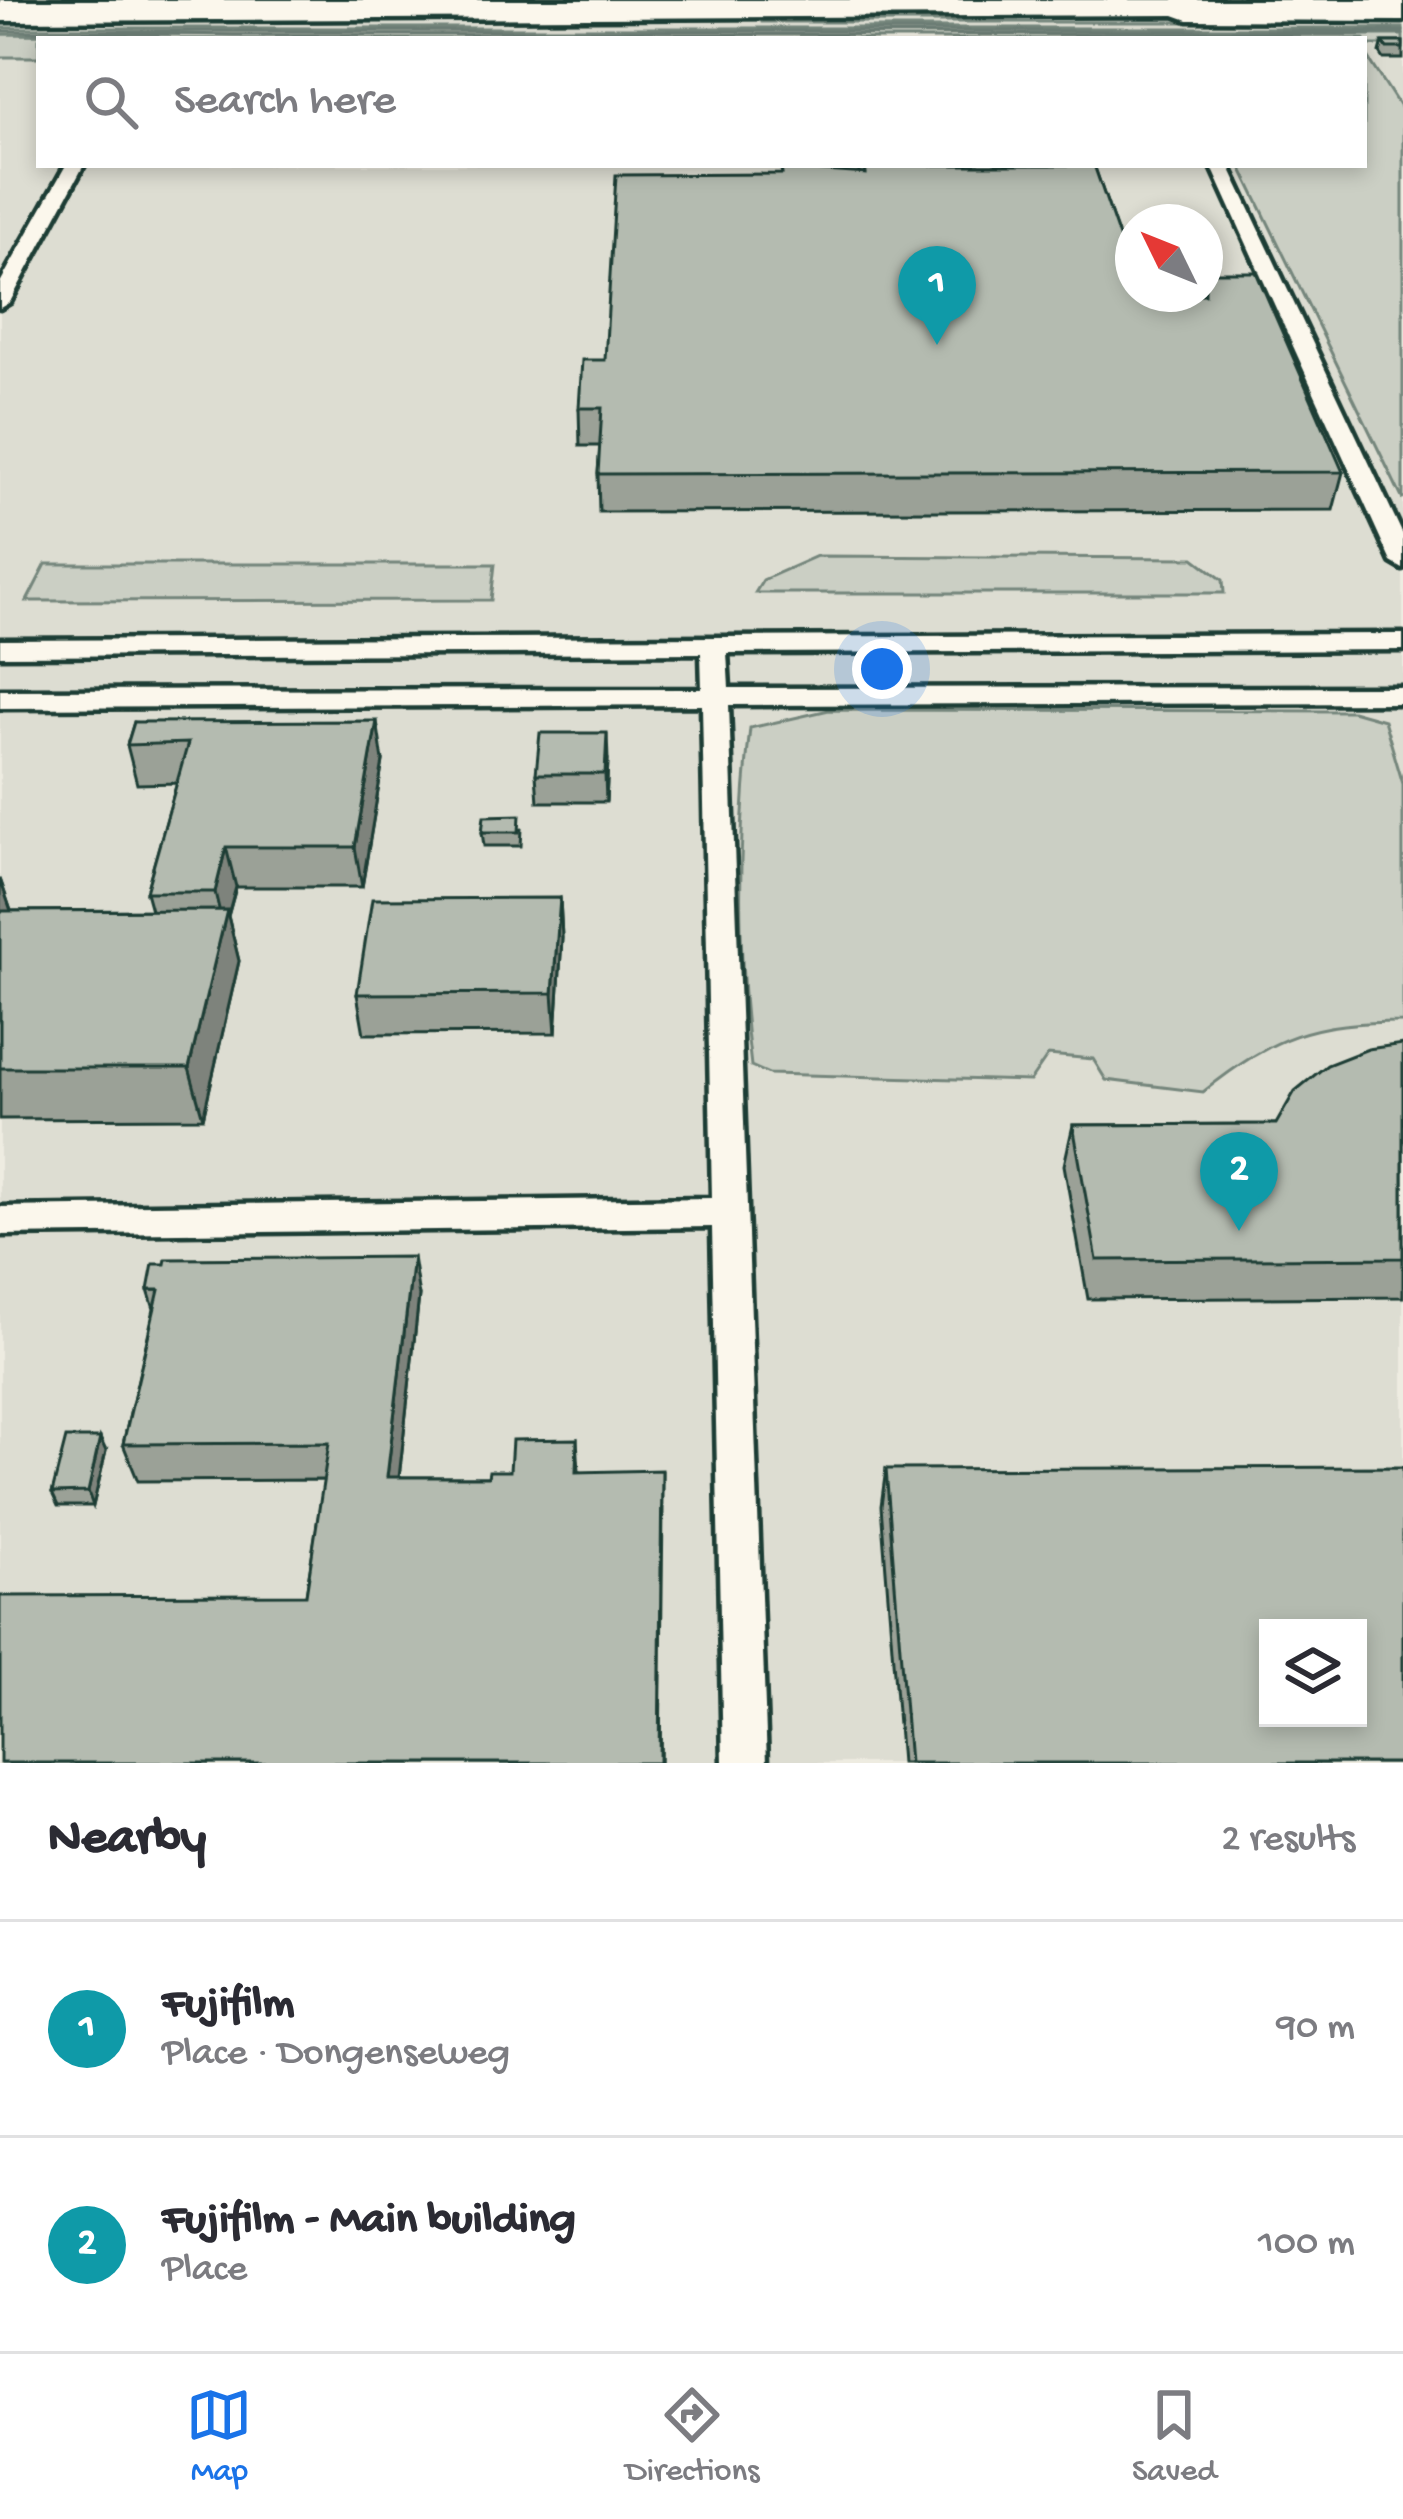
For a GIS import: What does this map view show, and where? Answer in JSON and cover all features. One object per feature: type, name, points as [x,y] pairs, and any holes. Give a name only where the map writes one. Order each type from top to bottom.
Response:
[{"type":"street","points":[[0,10],[1154,6],[1232,0]]},
{"type":"street","points":[[1154,6],[1223,12],[1403,10]]},
{"type":"lane","points":[[0,302],[10,267],[72,168]]},
{"type":"lane","points":[[1221,168],[1403,562]]},
{"type":"lane","points":[[0,647],[1403,642]]},
{"type":"lane","points":[[714,645],[745,1763]]},
{"type":"lane","points":[[0,699],[1403,694]]},
{"type":"lane","points":[[0,1221],[730,1212]]},
{"type":"shaded area","points":[[0,0],[1403,0],[1403,1763],[0,1763]]},
{"type":"shaded area","points":[[1135,14],[1403,22],[762,22],[761,15]]},
{"type":"shaded area","points":[[0,16],[528,18],[579,20],[0,23]]},
{"type":"shaded area","points":[[0,28],[1403,28],[1403,31]]},
{"type":"shaded area","points":[[0,31],[1403,31],[1403,34],[233,35]]},
{"type":"shaded area","points":[[0,34],[1403,35],[1403,45],[1367,45],[1367,36],[36,36],[36,57],[0,57]]},
{"type":"shaded area","points":[[1367,56],[1403,112],[1403,500],[1241,168],[1367,168]]},
{"type":"shaded area","points":[[817,556],[1194,558],[1223,580],[1224,593],[755,593],[763,580]]},
{"type":"shaded area","points":[[46,564],[495,564],[491,600],[27,601]]},
{"type":"shaded area","points":[[829,710],[1352,711],[1384,720],[1403,784],[1403,1022],[1343,1025],[1296,1036],[1252,1057],[1203,1092],[1106,1080],[1093,1059],[1048,1055],[1030,1081],[769,1074],[751,1066],[741,897],[750,728]]},
{"type":"building","points":[[1383,42],[1403,42],[1403,48],[1387,48]]},
{"type":"building","points":[[781,168],[866,174],[865,168],[1095,168],[1115,226],[1115,312],[1223,312],[1223,272],[1256,272],[1343,472],[598,474],[602,408],[579,408],[582,360],[605,360],[616,175],[782,174]]},
{"type":"building","points":[[377,721],[355,847],[226,847],[215,892],[146,892],[188,743],[127,745],[134,722]]},
{"type":"building","points":[[540,733],[607,733],[605,774],[536,774]]},
{"type":"building","points":[[520,815],[519,832],[482,832],[484,816]]},
{"type":"building","points":[[560,898],[553,993],[357,994],[372,899]]},
{"type":"building","points":[[227,910],[189,1068],[0,1068],[0,911]]},
{"type":"building","points":[[1403,1044],[1403,1258],[1097,1260],[1073,1125],[1276,1124],[1295,1091],[1327,1065],[1368,1049]]},
{"type":"building","points":[[413,1257],[387,1477],[488,1477],[489,1471],[510,1471],[512,1440],[577,1439],[576,1472],[662,1470],[659,1763],[0,1763],[0,1596],[306,1595],[329,1443],[123,1444],[159,1290],[148,1290],[153,1264],[165,1264],[166,1259]]},
{"type":"building","points":[[66,1438],[100,1438],[88,1492],[52,1493]]},
{"type":"building","points":[[1403,1467],[1403,1763],[909,1763],[886,1469]]},
{"type":"place","name":"Fujifilm","points":[[937,345]]},
{"type":"place","name":"Fujifilm - Main building","points":[[1239,1231]]}]
